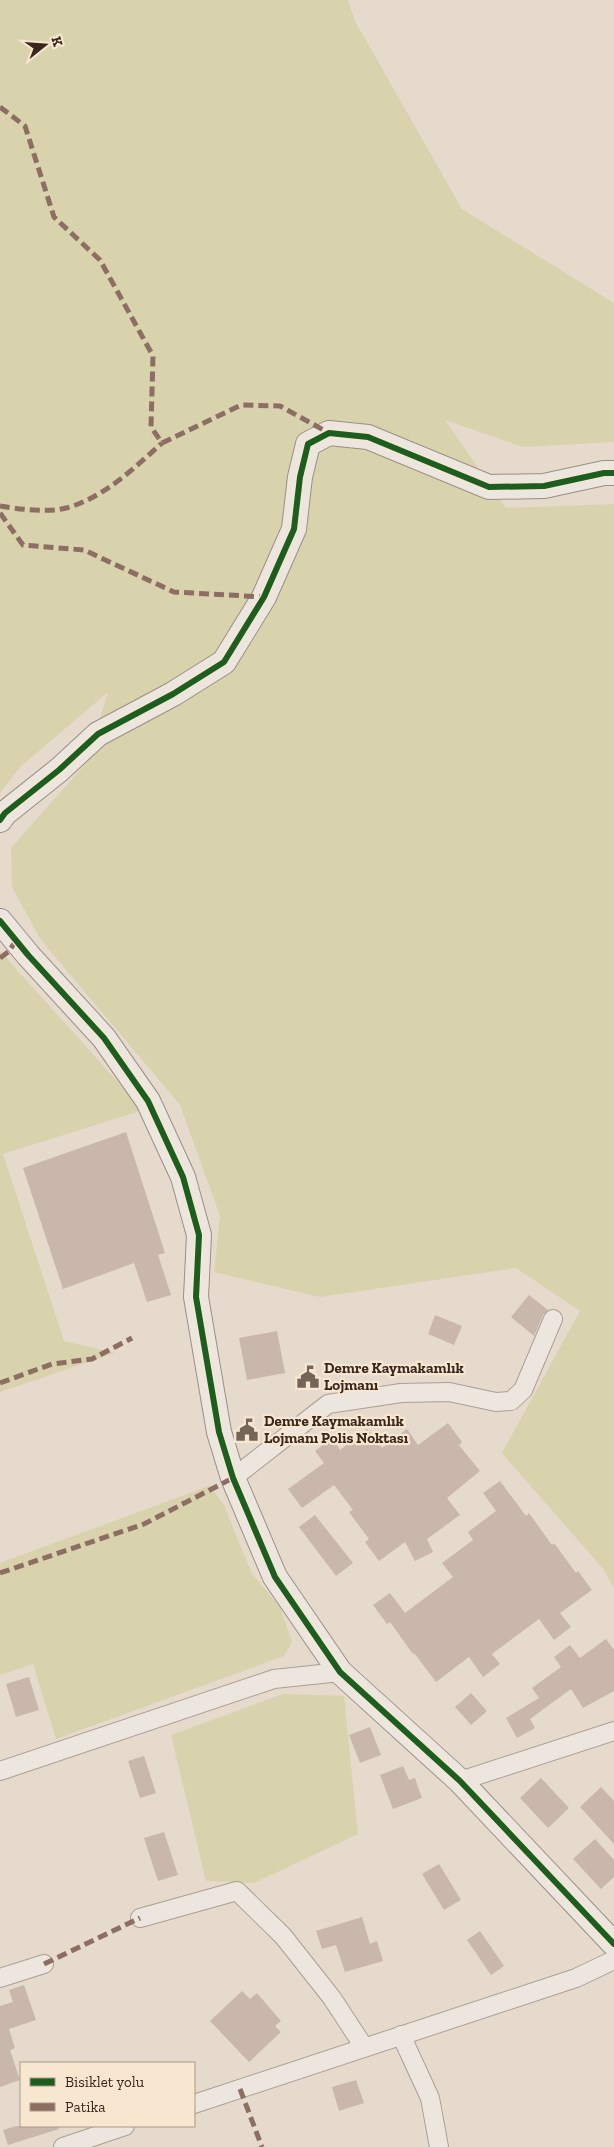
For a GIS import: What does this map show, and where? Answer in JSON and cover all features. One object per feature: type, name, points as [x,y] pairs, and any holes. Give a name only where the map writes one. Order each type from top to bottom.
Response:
[{"type":"street","points":[[0,820],[5,813],[60,770],[98,734],[173,694],[224,662],[264,597],[294,529],[300,477],[308,444],[329,433],[368,437],[489,487],[544,486],[604,473],[614,473]]},
{"type":"street","points":[[0,921],[28,955],[104,1038],[148,1102],[183,1177],[199,1235],[196,1297],[219,1432],[233,1478],[275,1576],[340,1672],[460,1781],[614,1944]]},
{"type":"street","points":[[233,1478],[328,1404],[401,1393],[448,1392],[496,1402],[510,1400],[523,1390],[552,1319]]},
{"type":"street","points":[[0,1771],[274,1679],[340,1672]]},
{"type":"street","points":[[460,1781],[614,1731]]},
{"type":"street","points":[[140,1918],[238,1891],[283,1936],[332,1998],[364,2047]]},
{"type":"street","points":[[195,2104],[576,1978],[614,1960]]},
{"type":"street","points":[[0,1978],[44,1964]]},
{"type":"street","points":[[401,2035],[430,2098],[439,2147]]},
{"type":"street","points":[[63,2147],[122,2127]]},
{"type":"shaded area","points":[[0,0],[348,0],[355,21],[462,209],[614,303],[614,442],[523,447],[445,420],[506,508],[614,504],[614,1588],[604,1570],[502,1453],[580,1311],[516,1268],[320,1297],[214,1272],[220,1216],[180,1105],[41,940],[12,887],[11,848],[87,762],[108,692],[20,767],[0,793]]},
{"type":"shaded area","points":[[0,951],[143,1110],[3,1154],[64,1341],[115,1353],[0,1392]]},
{"type":"shaded area","points":[[209,1486],[223,1503],[252,1574],[280,1607],[292,1642],[284,1656],[56,1739],[33,1664],[0,1675],[0,1563]]},
{"type":"shaded area","points":[[283,1694],[344,1696],[358,1834],[254,1883],[206,1881],[171,1735]]},
{"type":"building","points":[[126,1132],[165,1253],[158,1255],[171,1295],[147,1302],[134,1263],[63,1289],[23,1168]]},
{"type":"building","points":[[529,1295],[548,1310],[543,1315],[534,1336],[511,1317]]},
{"type":"building","points":[[435,1315],[462,1326],[454,1345],[428,1334]]},
{"type":"building","name":"Demre Kaymakamlık Lojmanı","points":[[277,1331],[285,1373],[247,1380],[239,1338]]},
{"type":"building","points":[[448,1423],[462,1442],[459,1445],[480,1471],[447,1498],[460,1515],[427,1539],[433,1552],[415,1561],[405,1542],[379,1561],[365,1542],[369,1539],[349,1512],[353,1510],[334,1485],[302,1508],[288,1489],[324,1463],[315,1451],[332,1438],[340,1450],[367,1429],[382,1448],[407,1429],[418,1445]]},
{"type":"building","points":[[500,1481],[526,1516],[529,1513],[552,1545],[554,1543],[576,1573],[578,1571],[592,1590],[560,1613],[571,1627],[554,1640],[539,1619],[492,1654],[500,1664],[483,1677],[469,1657],[436,1682],[390,1622],[387,1624],[373,1605],[390,1593],[405,1613],[453,1577],[442,1563],[473,1540],[468,1532],[496,1511],[483,1493]]},
{"type":"building","points":[[315,1515],[353,1563],[336,1576],[299,1527]]},
{"type":"building","points":[[606,1639],[614,1650],[614,1691],[583,1708],[571,1689],[530,1719],[535,1728],[517,1738],[506,1718],[539,1698],[532,1688],[561,1667],[554,1657],[570,1645],[580,1658]]},
{"type":"building","points":[[29,1677],[39,1710],[16,1717],[6,1684]]},
{"type":"building","points":[[471,1693],[487,1711],[471,1725],[455,1707]]},
{"type":"building","points":[[370,1727],[381,1755],[360,1763],[349,1735]]},
{"type":"building","points":[[144,1756],[156,1793],[140,1798],[128,1761]]},
{"type":"building","points":[[403,1766],[409,1780],[415,1778],[422,1798],[393,1809],[380,1775]]},
{"type":"building","points":[[541,1778],[569,1808],[548,1828],[520,1798]]},
{"type":"building","points":[[601,1787],[614,1801],[614,1844],[580,1807]]},
{"type":"building","points":[[164,1832],[178,1875],[158,1881],[144,1838]]},
{"type":"building","points":[[595,1839],[614,1860],[614,1877],[601,1889],[573,1859]]},
{"type":"building","points":[[439,1864],[461,1900],[444,1910],[422,1874]]},
{"type":"building","points":[[362,1917],[370,1944],[377,1941],[383,1961],[345,1972],[336,1945],[322,1949],[316,1931]]},
{"type":"building","points":[[480,1931],[504,1966],[491,1975],[467,1940]]},
{"type":"building","points":[[24,1985],[36,2020],[9,2029],[15,2048],[10,2050],[20,2080],[0,2087],[0,2006],[13,2002],[9,1990]]},
{"type":"building","points":[[242,1991],[250,1999],[257,1993],[281,2021],[275,2026],[281,2032],[249,2062],[210,2021]]},
{"type":"building","points":[[356,2080],[364,2103],[339,2111],[332,2087]]},
{"type":"building","points":[[16,2126],[58,2127],[59,2129],[8,2145],[3,2130]]},
{"type":"marked path","points":[[0,107],[25,126],[54,217],[100,260],[153,356],[151,427],[162,443],[241,405],[280,406],[329,433]]},
{"type":"marked path","points":[[0,506],[50,510],[66,508],[80,503],[106,490],[162,443]]},
{"type":"marked path","points":[[0,513],[23,545],[84,550],[174,592],[264,597]]},
{"type":"marked path","points":[[0,958],[8,952],[16,941]]},
{"type":"marked path","points":[[0,1383],[52,1364],[92,1359],[132,1338]]},
{"type":"marked path","points":[[0,1573],[144,1524],[233,1478]]},
{"type":"marked path","points":[[44,1964],[140,1918]]},
{"type":"marked path","points":[[240,2089],[262,2147]]},
{"type":"cycle path","points":[[0,820],[5,813],[59,770],[98,734],[173,694],[224,662],[264,597],[294,529],[300,477],[308,444],[329,433],[368,437],[489,487],[544,486],[604,473],[614,473]]},
{"type":"cycle path","points":[[0,921],[28,955],[104,1038],[148,1101],[183,1177],[199,1235],[196,1297],[219,1432],[233,1478],[275,1577],[340,1672],[460,1781],[614,1944]]},
{"type":"place","name":"Demre Kaymakamlık Lojmanı","points":[[308,1377]]},
{"type":"place","name":"Demre Kaymakamlık Lojmanı Polis Noktası","points":[[247,1430]]}]
